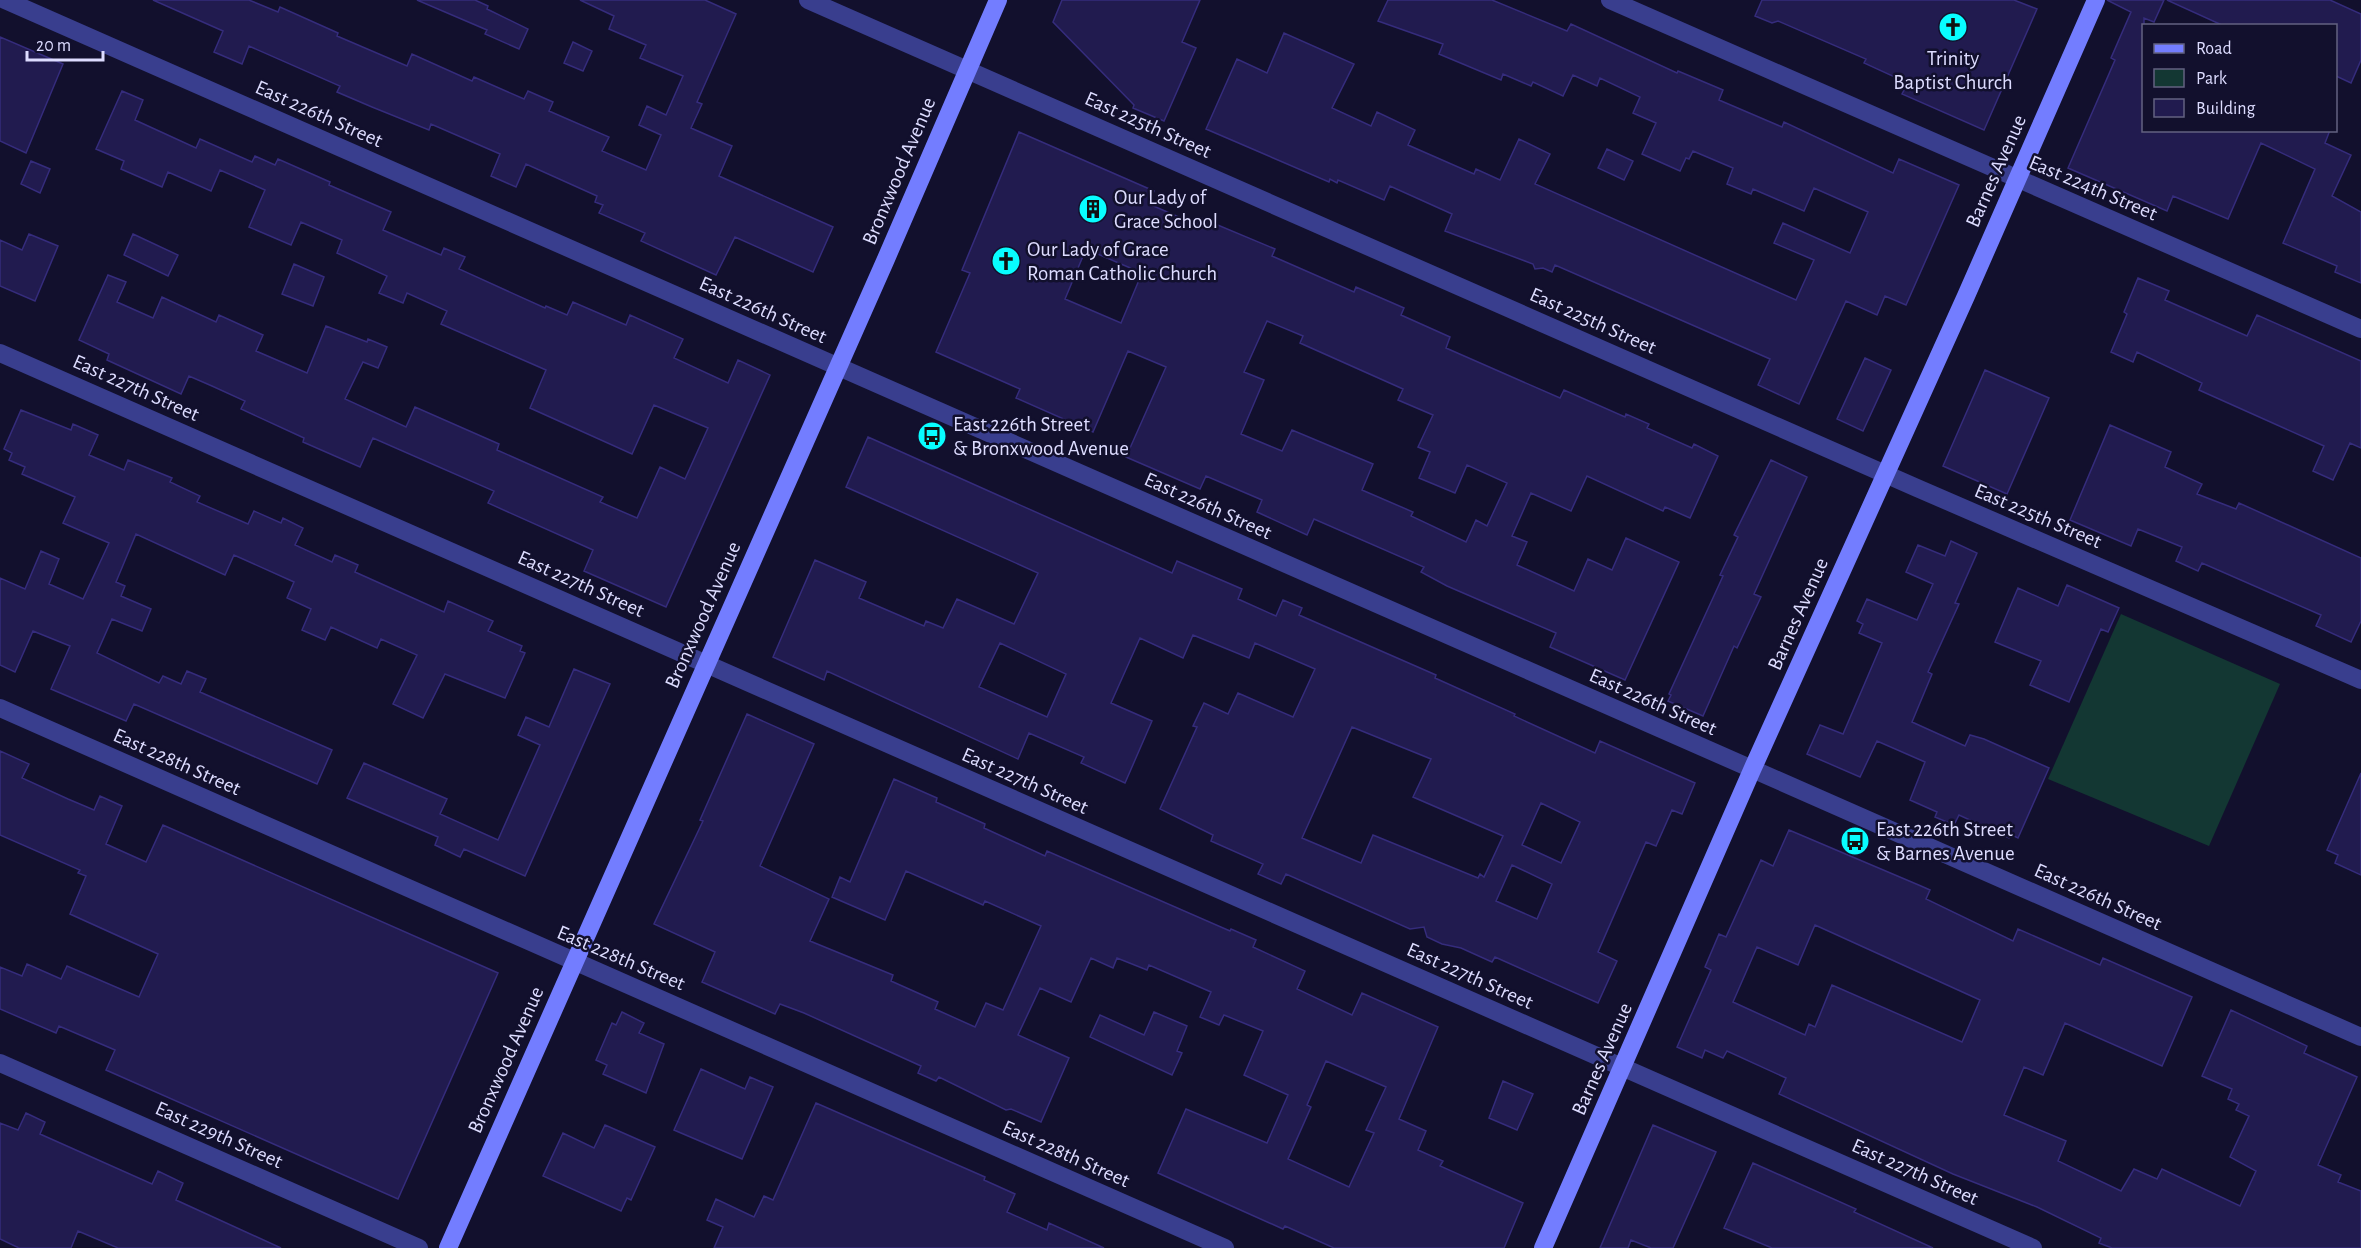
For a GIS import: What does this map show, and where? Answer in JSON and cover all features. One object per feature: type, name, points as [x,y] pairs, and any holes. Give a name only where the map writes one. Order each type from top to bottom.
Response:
[{"type":"street","name":"East 226th Street","points":[[5,0],[1752,771],[2361,1036]]},
{"type":"street","name":"East 225th Street","points":[[808,0],[1886,475],[2361,680]]},
{"type":"street","name":"Bronxwood Avenue","points":[[448,1248],[998,0]]},
{"type":"street","name":"East 224th Street","points":[[1610,0],[2361,330]]},
{"type":"street","name":"Barnes Avenue","points":[[1543,1248],[1752,771],[2018,180],[2096,0]]},
{"type":"street","name":"East 227th Street","points":[[0,353],[2033,1248]]},
{"type":"street","name":"East 228th Street","points":[[0,708],[1225,1248]]},
{"type":"street","name":"East 229th Street","points":[[0,1063],[419,1248]]},
{"type":"green space","points":[[2121,614],[2280,684],[2209,846],[2048,779]]},
{"type":"building","points":[[153,0],[249,0],[278,12],[280,7],[338,33],[337,36],[407,66],[412,54],[472,81],[474,77],[524,99],[528,91],[553,102],[549,111],[609,137],[602,151],[646,170],[661,135],[639,125],[647,106],[666,115],[683,76],[640,58],[646,45],[609,29],[614,16],[580,0],[705,0],[736,14],[697,102],[702,104],[691,128],[732,146],[719,176],[833,227],[813,272],[735,237],[716,275],[641,241],[645,233],[599,213],[603,205],[595,202],[597,196],[526,164],[516,187],[491,176],[500,154],[431,124],[429,130],[337,92],[340,86],[249,46],[242,64],[214,52],[223,31]]},
{"type":"building","points":[[417,0],[475,0],[488,6],[487,9],[528,29],[519,49],[485,34],[487,30]]},
{"type":"building","points":[[1062,0],[1200,0],[1182,42],[1196,48],[1164,121],[1133,108],[1134,105],[1053,22]]},
{"type":"building","points":[[1388,0],[1492,0],[1567,31],[1571,24],[1677,73],[1678,71],[1723,90],[1719,100],[1782,127],[1784,122],[1893,173],[1899,159],[1959,185],[1906,305],[1885,296],[1877,315],[1846,301],[1799,404],[1758,385],[1770,359],[1555,265],[1552,272],[1543,268],[1535,269],[1533,264],[1445,231],[1452,214],[1390,186],[1384,200],[1338,180],[1337,183],[1330,179],[1329,182],[1206,129],[1237,59],[1267,73],[1284,33],[1354,64],[1332,108],[1371,126],[1377,112],[1415,130],[1408,145],[1474,174],[1476,169],[1500,180],[1519,139],[1550,154],[1535,184],[1796,300],[1814,260],[1774,243],[1783,223],[1850,253],[1868,212],[1814,188],[1804,211],[1753,189],[1751,194],[1727,184],[1733,168],[1693,151],[1689,159],[1686,158],[1680,171],[1642,154],[1656,123],[1633,113],[1640,97],[1600,78],[1597,86],[1573,75],[1563,96],[1533,82],[1531,86],[1503,74],[1501,80],[1439,54],[1443,44],[1378,21]]},
{"type":"building","points":[[1762,0],[2014,0],[2037,9],[1984,130],[1902,94],[1908,83],[1864,63],[1866,59],[1778,21],[1772,23],[1755,16]]},
{"type":"building","points":[[2107,0],[2164,0],[2154,22],[2144,18],[2144,24],[2142,24],[2142,132],[2329,132],[2325,143],[2351,155],[2332,196],[2361,212],[2361,283],[2335,272],[2337,266],[2283,243],[2315,169],[2261,143],[2228,219],[2173,196],[2167,211],[2068,168],[2115,60],[2111,58],[2131,12]]},
{"type":"building","points":[[2167,0],[2330,0],[2361,14],[2361,60],[2351,83],[2337,76],[2337,24],[2220,24]]},
{"type":"building","points":[[0,37],[63,64],[26,153],[0,141]]},
{"type":"building","points":[[573,42],[592,51],[583,71],[564,63]]},
{"type":"building","points":[[122,91],[143,100],[135,120],[196,148],[200,139],[252,162],[255,156],[275,165],[278,159],[330,182],[329,185],[391,212],[383,230],[441,255],[444,248],[465,257],[459,269],[545,308],[546,306],[567,315],[573,302],[626,325],[630,315],[683,339],[674,358],[728,383],[738,360],[770,375],[666,607],[584,571],[593,550],[488,503],[494,491],[373,438],[360,467],[303,442],[304,438],[241,409],[245,401],[212,386],[189,376],[181,394],[107,360],[109,354],[79,340],[108,275],[126,282],[117,302],[153,318],[162,297],[216,322],[219,315],[263,335],[256,351],[307,373],[326,326],[367,342],[368,339],[387,347],[378,368],[363,362],[345,399],[406,427],[415,407],[499,444],[497,450],[603,497],[600,502],[637,518],[660,467],[685,479],[708,428],[654,405],[632,454],[530,408],[546,370],[441,324],[447,311],[407,293],[403,303],[379,293],[387,276],[337,253],[342,240],[301,222],[291,245],[249,227],[265,190],[220,170],[211,191],[168,172],[162,187],[121,169],[124,161],[96,149]]},
{"type":"building","points":[[1019,132],[1154,191],[1149,204],[1197,225],[1201,218],[1275,249],[1272,256],[1354,292],[1356,287],[1404,308],[1401,315],[1450,337],[1446,348],[1560,398],[1564,390],[1625,417],[1626,414],[1649,424],[1647,428],[1692,448],[1694,444],[1718,456],[1690,518],[1665,507],[1663,511],[1587,476],[1571,511],[1531,493],[1512,536],[1527,542],[1517,565],[1574,591],[1588,559],[1612,570],[1626,538],[1679,562],[1625,680],[1550,647],[1556,633],[1447,586],[1421,572],[1424,567],[1314,519],[1307,535],[1257,512],[1262,500],[1206,476],[1200,489],[1126,457],[1166,367],[1128,351],[1093,432],[1016,398],[1020,389],[936,352],[970,273],[962,270]],"holes":[[[1086,249],[1142,273],[1121,323],[1065,299]],[[1267,321],[1303,336],[1300,343],[1403,389],[1398,400],[1433,415],[1418,447],[1430,452],[1419,478],[1455,493],[1467,465],[1507,483],[1487,526],[1476,520],[1466,542],[1411,516],[1413,512],[1362,490],[1373,464],[1292,430],[1282,451],[1241,434],[1264,380],[1244,372]]]},
{"type":"building","points":[[1607,149],[1633,161],[1624,180],[1598,168]]},
{"type":"building","points":[[31,161],[50,169],[40,193],[21,184]]},
{"type":"building","points":[[29,234],[58,246],[35,301],[0,286],[0,240],[22,250]]},
{"type":"building","points":[[133,234],[178,255],[168,276],[124,255]]},
{"type":"building","points":[[294,264],[324,277],[313,306],[282,294]]},
{"type":"building","points":[[2138,278],[2169,291],[2165,300],[2247,336],[2257,315],[2361,361],[2361,448],[2350,443],[2333,480],[2313,471],[2324,446],[2199,390],[2202,383],[2137,352],[2133,362],[2111,352],[2127,314],[2124,312]]},
{"type":"building","points":[[1865,358],[1891,370],[1863,431],[1837,419]]},
{"type":"building","points":[[1985,370],[2049,398],[2007,494],[1943,466]]},
{"type":"building","points":[[21,410],[71,430],[73,424],[98,435],[89,455],[124,470],[128,460],[172,478],[170,482],[200,496],[197,502],[248,524],[254,511],[281,523],[283,518],[303,528],[295,545],[332,562],[335,555],[358,565],[355,572],[444,612],[448,601],[493,621],[488,631],[522,646],[520,651],[525,653],[505,698],[445,674],[423,718],[393,704],[417,655],[381,639],[377,648],[331,627],[325,640],[302,630],[311,609],[287,598],[294,582],[234,555],[225,575],[136,534],[116,582],[125,586],[121,596],[151,609],[142,631],[112,619],[97,653],[159,683],[163,676],[181,684],[187,671],[206,679],[200,692],[332,750],[317,784],[134,704],[126,721],[51,689],[70,646],[33,631],[15,672],[0,665],[0,578],[25,589],[41,551],[59,559],[49,584],[83,599],[109,543],[63,523],[75,497],[22,474],[25,467],[9,460],[12,453],[4,449]]},
{"type":"building","points":[[2110,425],[2171,452],[2165,467],[2202,484],[2197,494],[2236,509],[2239,503],[2361,558],[2361,621],[2351,642],[2316,626],[2321,615],[2202,563],[2198,571],[2176,561],[2182,547],[2138,529],[2131,546],[2070,520]]},
{"type":"building","points":[[868,437],[1172,573],[1177,561],[1242,589],[1238,599],[1276,616],[1283,600],[1302,608],[1299,615],[1436,675],[1435,678],[1595,753],[1600,741],[1695,783],[1682,814],[1672,810],[1656,846],[1646,842],[1598,952],[1617,961],[1598,1003],[1495,957],[1492,962],[1461,948],[1442,944],[1427,937],[1424,927],[1410,929],[1286,874],[1281,884],[1258,874],[1263,864],[1211,841],[1213,835],[1160,809],[1197,727],[1193,726],[1204,703],[1228,714],[1238,693],[1293,717],[1315,669],[1255,643],[1249,658],[1193,635],[1183,658],[1140,638],[1111,703],[1152,721],[1125,783],[1081,763],[1084,757],[1029,733],[1018,759],[827,671],[824,680],[773,657],[815,560],[866,582],[859,598],[924,626],[926,621],[943,628],[957,599],[1014,624],[1038,573],[846,487]],"holes":[[[1000,643],[1066,674],[1047,717],[979,687]],[[1352,727],[1431,759],[1413,797],[1503,836],[1484,877],[1480,874],[1478,878],[1373,835],[1361,863],[1302,838]],[[1541,803],[1580,822],[1561,863],[1522,845]],[[1512,865],[1552,884],[1537,919],[1496,901]]]},
{"type":"building","points":[[1771,460],[1807,477],[1754,594],[1761,597],[1737,648],[1734,646],[1703,716],[1668,701],[1671,695],[1669,694],[1723,576],[1720,575],[1738,537],[1734,535]]},
{"type":"building","points":[[1951,541],[1977,553],[1955,603],[1959,604],[1928,672],[1932,674],[1912,722],[1965,746],[1970,735],[1984,739],[2049,768],[2018,838],[2010,834],[2009,838],[1959,815],[1954,825],[1935,817],[1937,812],[1910,800],[1925,762],[1877,741],[1860,777],[1807,754],[1820,725],[1843,734],[1882,643],[1859,633],[1863,624],[1857,621],[1867,599],[1917,620],[1933,584],[1906,572],[1918,545],[1945,556]]},
{"type":"building","points":[[2067,585],[2119,608],[2108,632],[2101,629],[2069,702],[2030,685],[2041,661],[1995,642],[2018,588],[2058,606]]},
{"type":"building","points":[[574,669],[610,684],[525,876],[464,849],[460,857],[435,845],[438,837],[347,798],[364,763],[447,799],[440,814],[498,840],[540,745],[518,735],[526,717],[549,727]]},
{"type":"building","points":[[747,714],[814,744],[760,866],[829,899],[810,941],[893,975],[891,981],[938,1002],[935,1009],[975,1027],[986,1003],[1003,1010],[1041,926],[985,901],[983,905],[906,871],[885,920],[832,897],[840,877],[850,882],[894,779],[937,798],[936,802],[985,824],[984,828],[1045,856],[1047,851],[1230,931],[1231,929],[1256,940],[1253,947],[1305,971],[1297,989],[1352,1015],[1362,993],[1438,1027],[1399,1119],[1426,1131],[1418,1150],[1443,1161],[1440,1166],[1523,1203],[1504,1248],[1334,1248],[1285,1226],[1283,1229],[1158,1173],[1186,1109],[1267,1143],[1288,1095],[1244,1075],[1263,1031],[1224,1015],[1219,1025],[1200,1017],[1211,992],[1149,965],[1147,970],[1117,958],[1113,968],[1091,958],[1071,1002],[1040,988],[1018,1035],[1069,1058],[1041,1122],[1011,1109],[1006,1110],[939,1077],[936,1081],[918,1073],[921,1066],[804,1013],[780,1004],[775,1014],[702,982],[715,952],[654,924],[703,821],[700,820]],"holes":[[[1326,1061],[1386,1087],[1366,1130],[1374,1133],[1349,1187],[1288,1159],[1311,1107],[1307,1105]]]},
{"type":"building","points":[[0,751],[29,764],[22,778],[68,799],[94,810],[100,796],[122,806],[106,844],[146,862],[163,825],[498,973],[398,1199],[106,1070],[115,1050],[59,1026],[56,1033],[0,1009],[0,967],[22,976],[27,964],[61,979],[67,966],[139,997],[158,954],[70,914],[86,876],[78,873],[80,870],[0,835]]},
{"type":"building","points":[[2361,773],[2361,875],[2335,863],[2338,855],[2327,850]]},
{"type":"building","points":[[1789,830],[1930,890],[1926,899],[2013,941],[2018,929],[2100,965],[2103,958],[2192,997],[2162,1066],[2065,1023],[2043,1075],[2024,1067],[2004,1115],[2066,1141],[2058,1161],[2121,1191],[2134,1169],[2157,1179],[2162,1169],[2240,1206],[2256,1171],[2230,1157],[2249,1116],[2236,1110],[2239,1104],[2228,1099],[2232,1089],[2202,1076],[2231,1010],[2307,1046],[2304,1053],[2357,1077],[2318,1165],[2341,1175],[2338,1182],[2361,1191],[2361,1248],[2112,1248],[2099,1243],[2101,1238],[2037,1207],[1953,1174],[1779,1094],[1786,1078],[1727,1051],[1723,1058],[1705,1050],[1702,1058],[1677,1047],[1711,970],[1705,967],[1719,934],[1726,937],[1761,860],[1773,866]],"holes":[[[1815,925],[1980,1000],[1962,1042],[1832,985],[1815,1027],[1809,1024],[1805,1035],[1733,1002],[1757,947],[1798,965]]]},
{"type":"building","points":[[622,1012],[644,1023],[639,1033],[664,1044],[646,1093],[603,1074],[607,1065],[596,1060],[612,1023],[616,1025]]},
{"type":"building","points":[[1154,1012],[1187,1026],[1177,1051],[1182,1053],[1172,1075],[1090,1037],[1100,1015],[1144,1035]]},
{"type":"building","points":[[701,1069],[745,1089],[750,1077],[773,1087],[742,1159],[674,1130]]},
{"type":"building","points":[[1503,1081],[1533,1094],[1517,1130],[1489,1118]]},
{"type":"building","points":[[816,1103],[985,1177],[984,1180],[1015,1194],[1007,1212],[1047,1230],[1049,1223],[1104,1248],[714,1248],[723,1227],[707,1220],[716,1199],[754,1217],[764,1196],[773,1200]]},
{"type":"building","points":[[26,1113],[45,1122],[40,1134],[152,1184],[158,1171],[183,1183],[176,1200],[281,1248],[118,1248],[78,1231],[71,1248],[19,1248],[0,1239],[0,1123],[18,1130]]},
{"type":"building","points":[[605,1125],[655,1147],[631,1200],[627,1198],[621,1211],[543,1176],[563,1133],[594,1148]]},
{"type":"building","points":[[1653,1125],[1716,1152],[1673,1248],[1651,1248],[1631,1240],[1628,1248],[1600,1248]]},
{"type":"building","points":[[1753,1163],[1856,1209],[1854,1212],[1933,1248],[1772,1248],[1724,1228]]},
{"type":"place","name":"Trinity Baptist Church","points":[[1953,27]]},
{"type":"place","name":"Our Lady of Grace School","points":[[1093,209]]},
{"type":"place","name":"Our Lady of Grace Roman Catholic Church","points":[[1006,261]]},
{"type":"place","name":"East 226th Street & Bronxwood Avenue","points":[[932,436]]},
{"type":"place","name":"East 226th Street & Barnes Avenue","points":[[1855,841]]}]
